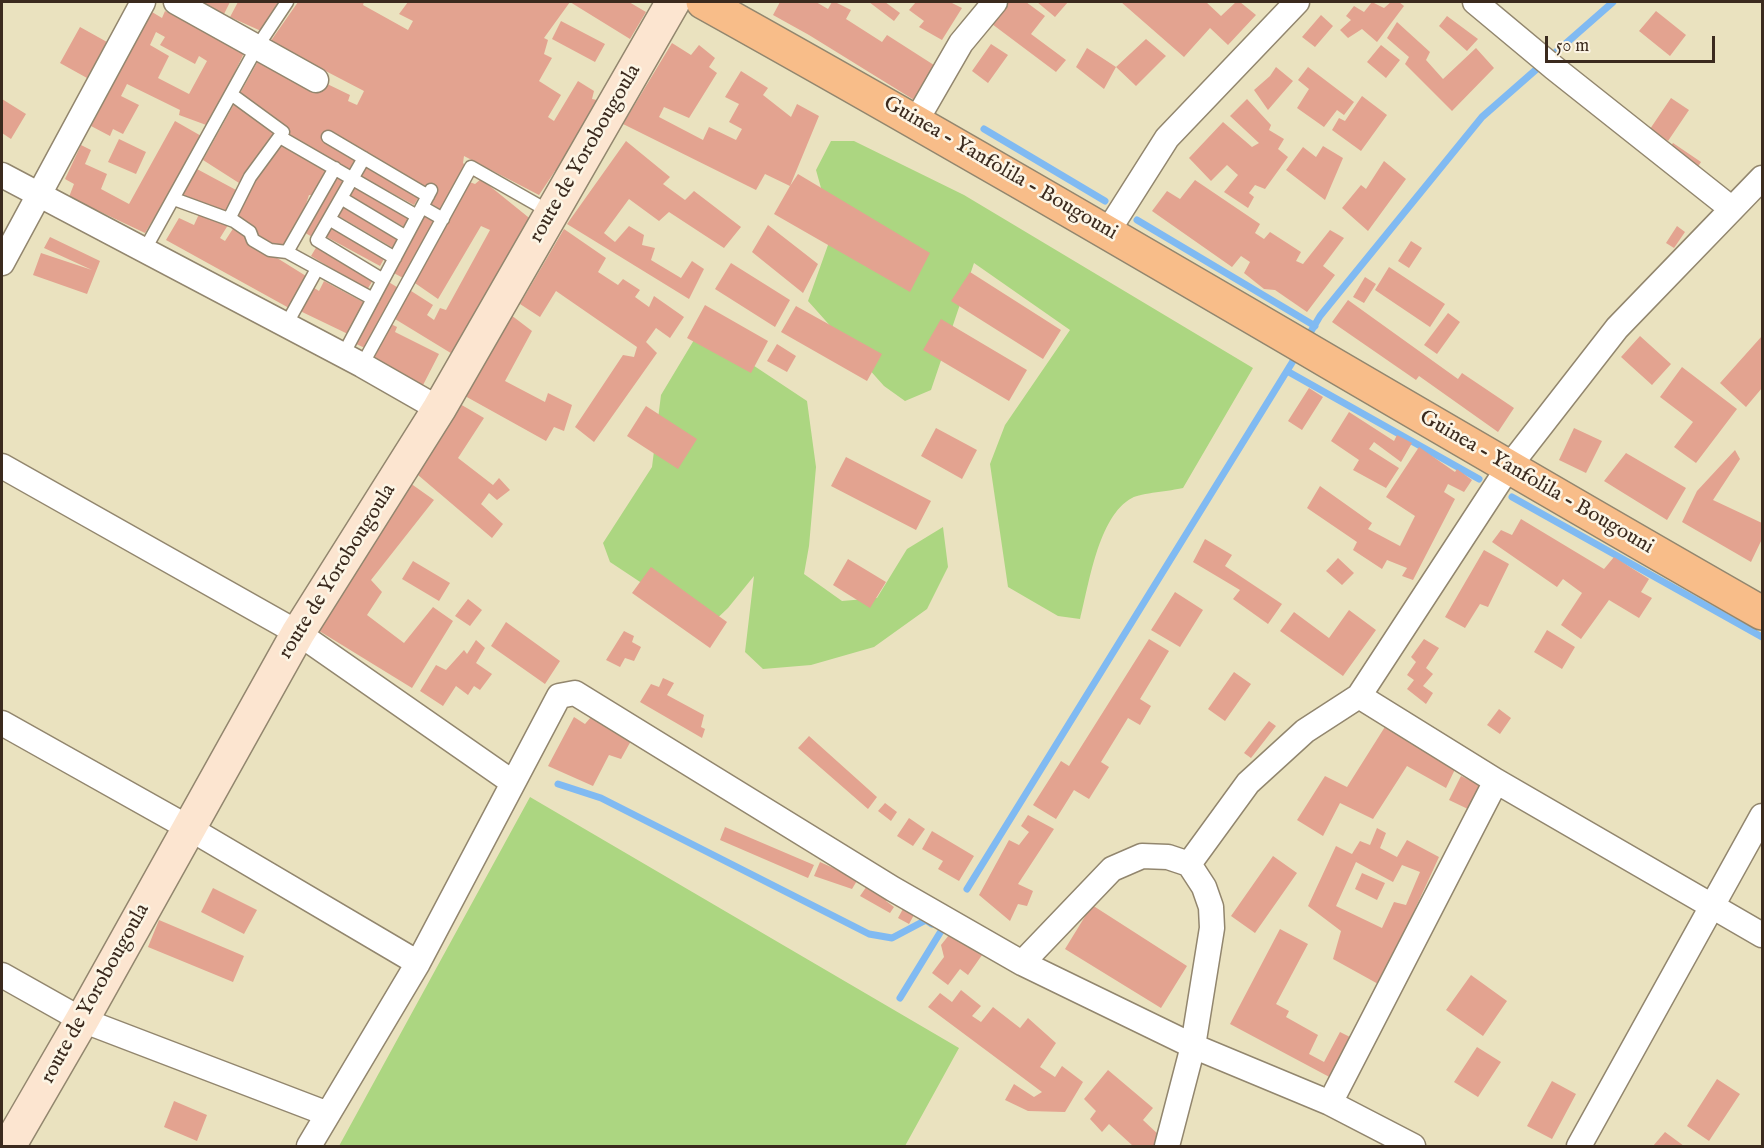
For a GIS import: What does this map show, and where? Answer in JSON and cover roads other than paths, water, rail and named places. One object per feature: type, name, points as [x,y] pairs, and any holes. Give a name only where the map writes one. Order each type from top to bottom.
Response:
[{"type":"main road","name":"route de Yorobougoula","points":[[9,1146],[298,633],[439,409],[674,2]]},
{"type":"main road","name":"Guinea - Yanfolila - Bougouni","points":[[703,2],[1108,231],[1508,468],[1762,613]]},
{"type":"street","points":[[2,263],[143,2]]},
{"type":"street","points":[[176,2],[316,80]]},
{"type":"street","points":[[916,121],[961,43],[995,2]]},
{"type":"street","points":[[1108,231],[1167,138],[1297,2]]},
{"type":"street","points":[[1475,2],[1732,209]]},
{"type":"street","points":[[2,176],[352,360],[439,409]]},
{"type":"street","points":[[1189,864],[1248,783],[1305,730],[1359,696],[1508,468],[1617,328],[1762,178]]},
{"type":"street","points":[[2,466],[298,633],[512,782]]},
{"type":"street","points":[[309,1146],[418,963],[559,696],[575,693],[893,889],[1022,963],[1193,1046],[1330,1103],[1413,1146]]},
{"type":"street","points":[[1359,696],[1496,781],[1762,935]]},
{"type":"street","points":[[2,723],[189,828],[418,963]]},
{"type":"street","points":[[1330,1103],[1496,781]]},
{"type":"street","points":[[1579,1146],[1762,816]]},
{"type":"street","points":[[1022,963],[1113,869],[1142,856],[1167,856],[1189,864],[1204,887],[1211,907],[1212,928],[1193,1046],[1167,1146]]},
{"type":"street","points":[[2,975],[82,1020],[328,1114]]},
{"type":"lane","points":[[144,250],[257,47],[287,2]]},
{"type":"lane","points":[[229,219],[250,177],[283,132],[231,94]]},
{"type":"lane","points":[[280,137],[352,178],[425,202]]},
{"type":"lane","points":[[328,137],[364,158],[425,202],[443,219]]},
{"type":"lane","points":[[364,158],[317,240],[385,278],[406,287]]},
{"type":"lane","points":[[352,360],[406,287],[471,167],[552,213]]},
{"type":"lane","points":[[287,252],[335,168]]},
{"type":"lane","points":[[341,198],[406,237]]},
{"type":"lane","points":[[174,199],[229,219],[250,232],[254,240],[261,245],[270,250],[287,252],[373,299]]},
{"type":"lane","points":[[352,360],[373,299],[425,202]]},
{"type":"lane","points":[[329,219],[395,258]]},
{"type":"lane","points":[[286,325],[317,269]]},
{"type":"waterway","points":[[1307,338],[1320,316],[1482,117],[1613,2]]},
{"type":"waterway","points":[[984,129],[1105,201]]},
{"type":"waterway","points":[[1137,220],[1315,326]]},
{"type":"waterway","points":[[967,889],[1298,353]]},
{"type":"waterway","points":[[1287,371],[1479,479]]},
{"type":"waterway","points":[[1512,497],[1762,637]]},
{"type":"waterway","points":[[558,784],[601,798],[869,934],[892,938],[926,920],[932,924]]},
{"type":"waterway","points":[[900,998],[946,923]]}]
